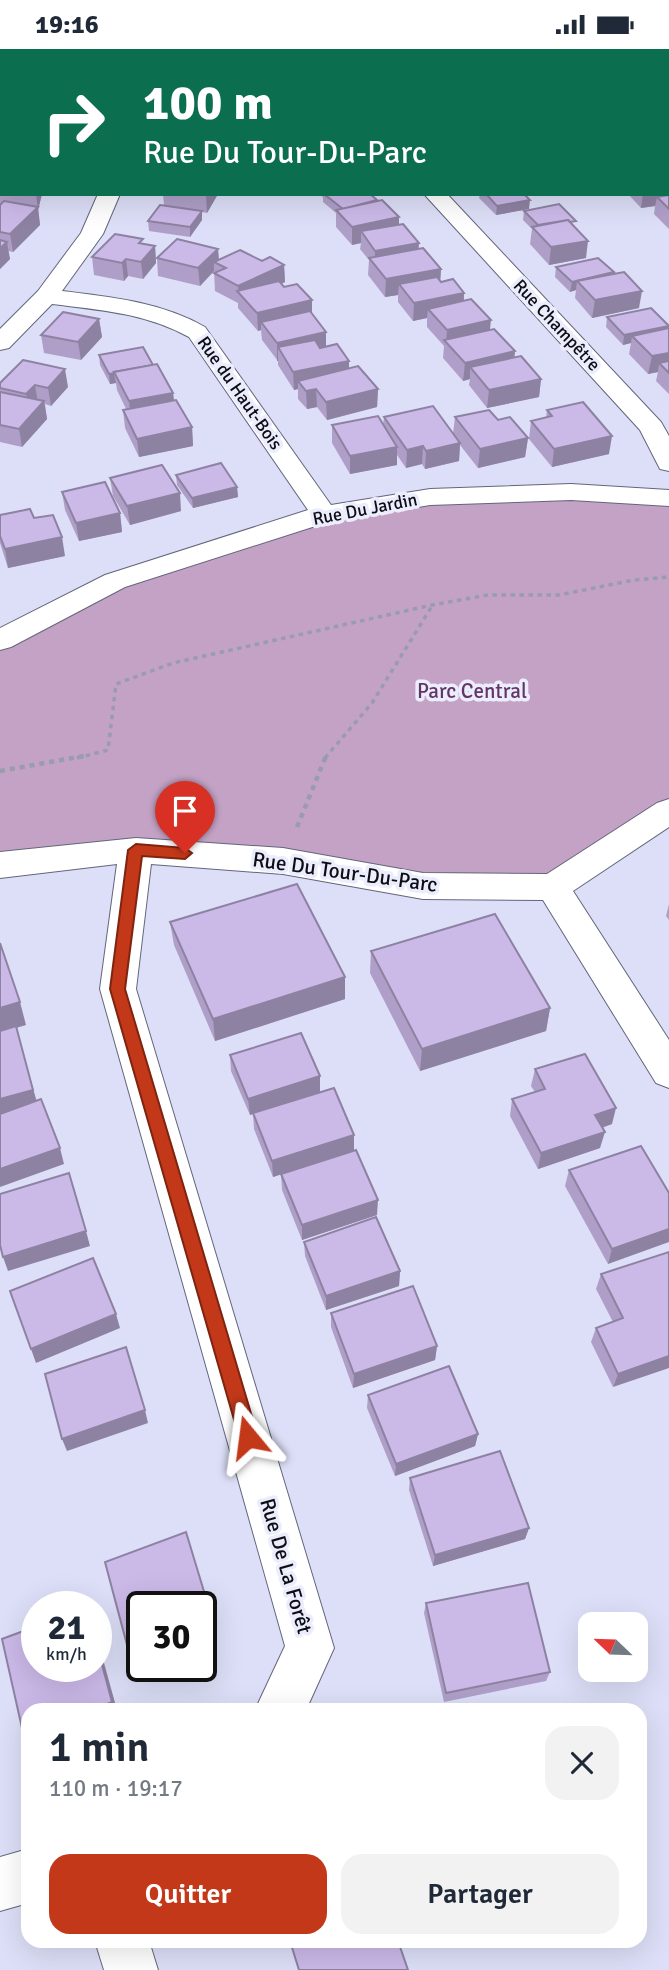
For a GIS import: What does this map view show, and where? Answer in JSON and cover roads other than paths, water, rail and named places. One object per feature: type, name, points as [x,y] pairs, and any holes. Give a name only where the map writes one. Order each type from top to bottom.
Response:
[{"type":"street","points":[[0,343],[46,296],[92,234],[108,196]]},
{"type":"street","name":"Rue Champêtre","points":[[437,196],[652,427],[669,463]]},
{"type":"street","name":"Rue du Haut-Bois","points":[[46,296],[139,309],[176,319],[197,332],[324,514]]},
{"type":"street","name":"Rue Du Jardin","points":[[0,640],[115,582],[324,514],[430,497],[571,492],[669,498]]},
{"type":"street","points":[[669,811],[553,887],[669,1072]]},
{"type":"street","name":"Rue Du Tour-Du-Parc","points":[[0,865],[136,850],[283,861],[423,886],[553,887]]},
{"type":"street","name":"Rue De La Forêt","points":[[136,850],[118,989],[310,1648],[283,1703]]},
{"type":"street","points":[[0,1884],[21,1878]]},
{"type":"street","points":[[124,1948],[131,1970]]},
{"type":"park label","name":"Parc Central","points":[[472,691]]}]
